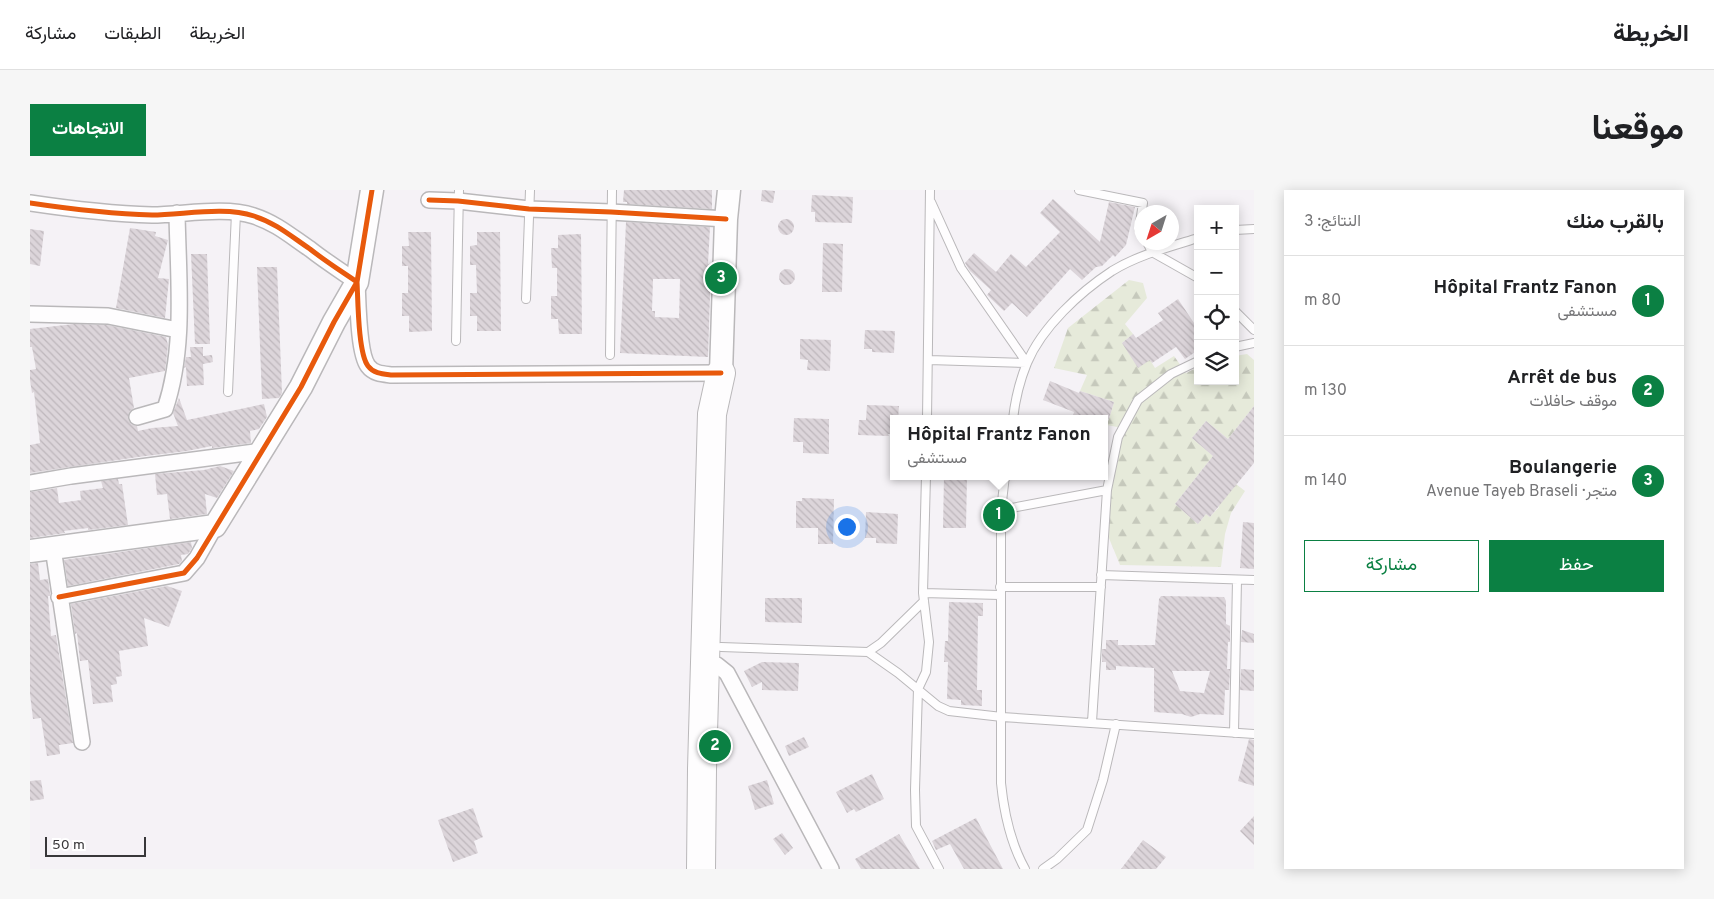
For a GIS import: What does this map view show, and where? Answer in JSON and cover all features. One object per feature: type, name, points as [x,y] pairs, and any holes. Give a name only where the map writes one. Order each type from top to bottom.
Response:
[{"type":"highway","points":[[717,869],[715,791],[716,659],[721,373]]},
{"type":"highway","points":[[701,869],[702,770],[716,659]]},
{"type":"street","points":[[372,190],[357,282],[360,338],[367,365],[378,374],[392,376],[721,373],[726,219],[729,190]]},
{"type":"street","points":[[429,200],[458,195],[529,209],[726,219]]},
{"type":"street","points":[[30,203],[65,208],[152,215],[236,213],[252,215],[268,221],[287,232],[357,282]]},
{"type":"street","points":[[137,417],[165,409],[172,388],[178,330],[177,213]]},
{"type":"street","points":[[60,597],[184,573],[197,558],[301,387],[357,282]]},
{"type":"street","points":[[30,314],[108,316],[178,330]]},
{"type":"street","points":[[334,322],[360,338]]},
{"type":"street","points":[[30,483],[262,451]]},
{"type":"street","points":[[30,551],[215,526]]},
{"type":"street","points":[[53,548],[82,742]]},
{"type":"street","points":[[716,659],[728,673],[831,869]]},
{"type":"lane","points":[[526,300],[530,190]]},
{"type":"lane","points":[[610,355],[612,190]]},
{"type":"lane","points":[[927,415],[930,190]]},
{"type":"lane","points":[[1085,190],[1142,203],[1142,205]]},
{"type":"lane","points":[[456,341],[458,195]]},
{"type":"lane","points":[[930,200],[961,268],[1027,363]]},
{"type":"lane","points":[[228,392],[236,213]]},
{"type":"lane","points":[[1239,230],[1254,228]]},
{"type":"lane","points":[[1013,415],[1027,363],[1043,335],[1071,303],[1112,271],[1152,252],[1194,239]]},
{"type":"lane","points":[[1152,252],[1194,276]]},
{"type":"lane","points":[[1239,315],[1254,330]]},
{"type":"lane","points":[[1239,346],[1254,343]]},
{"type":"lane","points":[[929,360],[1027,363]]},
{"type":"lane","points":[[1092,722],[1107,490],[1118,437],[1138,400],[1171,374],[1194,363]]},
{"type":"lane","points":[[926,480],[924,597],[929,642],[926,672],[918,689],[914,790],[916,826],[939,869]]},
{"type":"lane","points":[[1005,480],[1001,510],[1000,586],[1001,783],[1004,815],[1017,855],[1024,869]]},
{"type":"lane","points":[[1001,510],[1107,490]]},
{"type":"lane","points":[[1101,575],[1254,580]]},
{"type":"lane","points":[[1234,733],[1237,580]]},
{"type":"lane","points":[[1000,586],[1100,587]]},
{"type":"lane","points":[[716,659],[868,652],[881,643],[924,597],[1000,595]]},
{"type":"lane","points":[[868,652],[938,706],[949,711],[1002,717],[1254,734]]},
{"type":"lane","points":[[1043,869],[1057,859],[1087,830],[1103,780],[1116,724]]},
{"type":"green space","points":[[1129,280],[1143,283],[1147,298],[1125,324],[1133,334],[1122,343],[1150,360],[1155,368],[1174,356],[1186,373],[1194,369],[1194,385],[1239,385],[1239,355],[1247,354],[1254,360],[1254,406],[1228,439],[1206,421],[1192,438],[1213,456],[1175,504],[1198,524],[1206,514],[1210,517],[1219,507],[1215,503],[1236,484],[1245,491],[1231,513],[1225,534],[1221,567],[1120,565],[1104,526],[1107,490],[1122,428],[1108,425],[1114,402],[1080,391],[1087,375],[1054,368],[1068,328]]},
{"type":"building","points":[[624,190],[712,190],[712,209],[627,204],[627,202],[623,202]]},
{"type":"building","points":[[762,190],[775,191],[773,203],[761,201]]},
{"type":"building","points":[[812,195],[853,197],[852,223],[815,222],[815,212],[811,212]]},
{"type":"building","points":[[1053,199],[1100,242],[1109,202],[1134,207],[1126,245],[1115,257],[1113,255],[1102,266],[1096,267],[1082,280],[1070,269],[1027,317],[1012,303],[1004,311],[987,295],[991,290],[970,271],[965,263],[974,253],[996,272],[1011,254],[1026,267],[1060,232],[1040,213]]},
{"type":"building","points":[[783,219],[789,219],[794,224],[792,233],[783,235],[778,230],[778,224]]},
{"type":"building","points":[[626,222],[710,227],[708,264],[711,265],[708,357],[620,353]],"holes":[[[653,279],[680,279],[679,318],[655,317],[655,311],[652,311]]]},
{"type":"building","points":[[130,228],[156,232],[155,236],[168,240],[158,278],[169,279],[165,318],[116,308]]},
{"type":"building","points":[[30,229],[44,231],[40,266],[30,264]]},
{"type":"building","points":[[408,232],[431,232],[432,331],[409,332],[409,316],[402,316],[402,293],[408,293],[408,266],[402,266],[402,246],[409,246]]},
{"type":"building","points":[[477,232],[500,232],[501,331],[477,331],[477,316],[470,316],[470,293],[477,293],[476,265],[470,265],[470,246],[477,245]]},
{"type":"building","points":[[581,234],[582,334],[559,334],[558,319],[551,319],[551,296],[557,296],[557,268],[552,268],[551,248],[558,248],[558,235]]},
{"type":"building","points":[[823,243],[843,244],[842,292],[822,292]]},
{"type":"building","points":[[191,254],[207,254],[210,344],[195,344]]},
{"type":"building","points":[[257,267],[277,267],[282,393],[279,398],[262,399]]},
{"type":"building","points":[[784,269],[790,269],[795,274],[793,283],[784,285],[779,280],[779,274]]},
{"type":"building","points":[[1178,299],[1194,323],[1194,353],[1185,359],[1176,347],[1152,363],[1150,360],[1138,368],[1122,343],[1133,334],[1136,338],[1163,320],[1158,313]]},
{"type":"building","points":[[74,324],[107,325],[166,337],[168,345],[165,371],[129,378],[134,408],[130,411],[128,419],[131,424],[137,426],[138,431],[178,426],[173,413],[179,398],[187,420],[264,404],[267,417],[259,429],[250,431],[251,443],[212,448],[212,446],[30,473],[30,445],[40,443],[34,392],[32,393],[30,380],[30,370],[36,369],[32,347],[30,347],[30,329]]},
{"type":"building","points":[[865,330],[895,331],[894,353],[872,352],[872,349],[864,349]]},
{"type":"building","points":[[800,339],[831,340],[830,371],[807,370],[808,360],[800,359]]},
{"type":"building","points":[[190,347],[203,347],[203,356],[212,355],[213,362],[203,364],[204,385],[187,386],[186,367],[184,368],[186,357],[191,357]]},
{"type":"building","points":[[1050,381],[1079,393],[1080,391],[1114,402],[1108,419],[1108,415],[1073,415],[1074,412],[1043,400]]},
{"type":"building","points":[[867,405],[899,406],[898,415],[890,415],[889,436],[858,435],[859,420],[866,420]]},
{"type":"building","points":[[1254,406],[1254,463],[1210,517],[1206,514],[1198,524],[1175,504],[1213,456],[1192,438],[1206,421],[1228,439]]},
{"type":"building","points":[[794,418],[829,419],[829,454],[803,453],[803,442],[793,442]]},
{"type":"building","points":[[220,466],[234,471],[217,498],[205,494],[207,514],[170,519],[167,494],[157,495],[155,474],[204,470]]},
{"type":"building","points":[[118,479],[119,484],[122,484],[128,525],[64,531],[65,533],[30,538],[30,492],[57,488],[59,503],[81,500],[80,491],[103,488],[101,481]]},
{"type":"building","points":[[944,480],[967,480],[966,528],[943,528]]},
{"type":"building","points":[[802,498],[834,499],[833,544],[818,544],[818,528],[796,528],[796,501],[802,501]]},
{"type":"building","points":[[866,512],[898,514],[897,544],[876,543],[876,538],[865,538]]},
{"type":"building","points":[[1243,522],[1254,523],[1254,569],[1240,568]]},
{"type":"building","points":[[191,542],[192,548],[188,554],[181,555],[182,561],[179,564],[68,586],[64,560]]},
{"type":"building","points":[[38,563],[40,580],[48,579],[51,636],[56,635],[73,743],[59,745],[60,754],[47,756],[41,718],[33,719],[30,694],[30,564]]},
{"type":"building","points":[[167,586],[182,591],[169,627],[144,618],[148,646],[119,651],[122,676],[116,677],[117,684],[111,685],[113,702],[93,704],[88,660],[80,661],[71,604]]},
{"type":"building","points":[[1161,596],[1224,597],[1226,601],[1226,624],[1230,626],[1227,669],[1230,669],[1229,690],[1225,690],[1224,715],[1200,714],[1191,717],[1182,714],[1154,712],[1154,668],[1116,666],[1116,670],[1106,670],[1106,662],[1102,662],[1102,649],[1106,649],[1106,640],[1118,640],[1118,645],[1155,645],[1159,599]],"holes":[[[1172,671],[1210,671],[1204,693],[1180,691]]]},
{"type":"building","points":[[765,598],[802,598],[802,623],[765,622]]},
{"type":"building","points":[[949,602],[983,603],[983,616],[978,616],[977,690],[982,690],[982,706],[961,705],[961,700],[947,699],[948,662],[944,662],[945,641],[948,641]]},
{"type":"building","points":[[1242,630],[1254,634],[1254,643],[1241,642]]},
{"type":"building","points":[[762,662],[799,663],[798,691],[762,690],[762,682],[752,687],[744,671]]},
{"type":"building","points":[[1241,669],[1254,670],[1254,691],[1240,690]]},
{"type":"building","points":[[804,737],[809,747],[789,756],[785,746]]},
{"type":"building","points":[[1249,739],[1254,740],[1254,786],[1238,781]]},
{"type":"building","points":[[872,774],[884,799],[856,812],[854,809],[847,813],[836,792]]},
{"type":"building","points":[[41,780],[44,799],[30,801],[30,781]]},
{"type":"building","points":[[767,780],[774,804],[755,810],[748,786]]},
{"type":"building","points":[[473,808],[483,837],[474,841],[478,853],[453,862],[438,820]]},
{"type":"building","points":[[1254,816],[1254,845],[1240,831]]},
{"type":"building","points":[[976,818],[1003,869],[964,869],[950,844],[936,850],[932,841]]},
{"type":"building","points":[[782,833],[793,848],[785,855],[773,839]]},
{"type":"building","points":[[899,834],[920,869],[861,869],[855,859]]},
{"type":"building","points":[[1143,840],[1166,857],[1156,869],[1121,869]]},
{"type":"cycle path","points":[[59,597],[184,573],[197,558],[301,387],[357,282],[372,190]]},
{"type":"cycle path","points":[[429,200],[458,201],[529,209],[726,219]]},
{"type":"cycle path","points":[[30,203],[91,211],[152,215],[230,212],[242,213],[270,222],[357,282],[362,350],[368,366],[373,371],[379,373],[392,375],[721,373]]},
{"type":"place","name":"Boulangerie","points":[[721,278]]},
{"type":"place","name":"Hôpital Frantz Fanon","points":[[999,515]]},
{"type":"place","name":"Arrêt de bus","points":[[715,746]]}]
